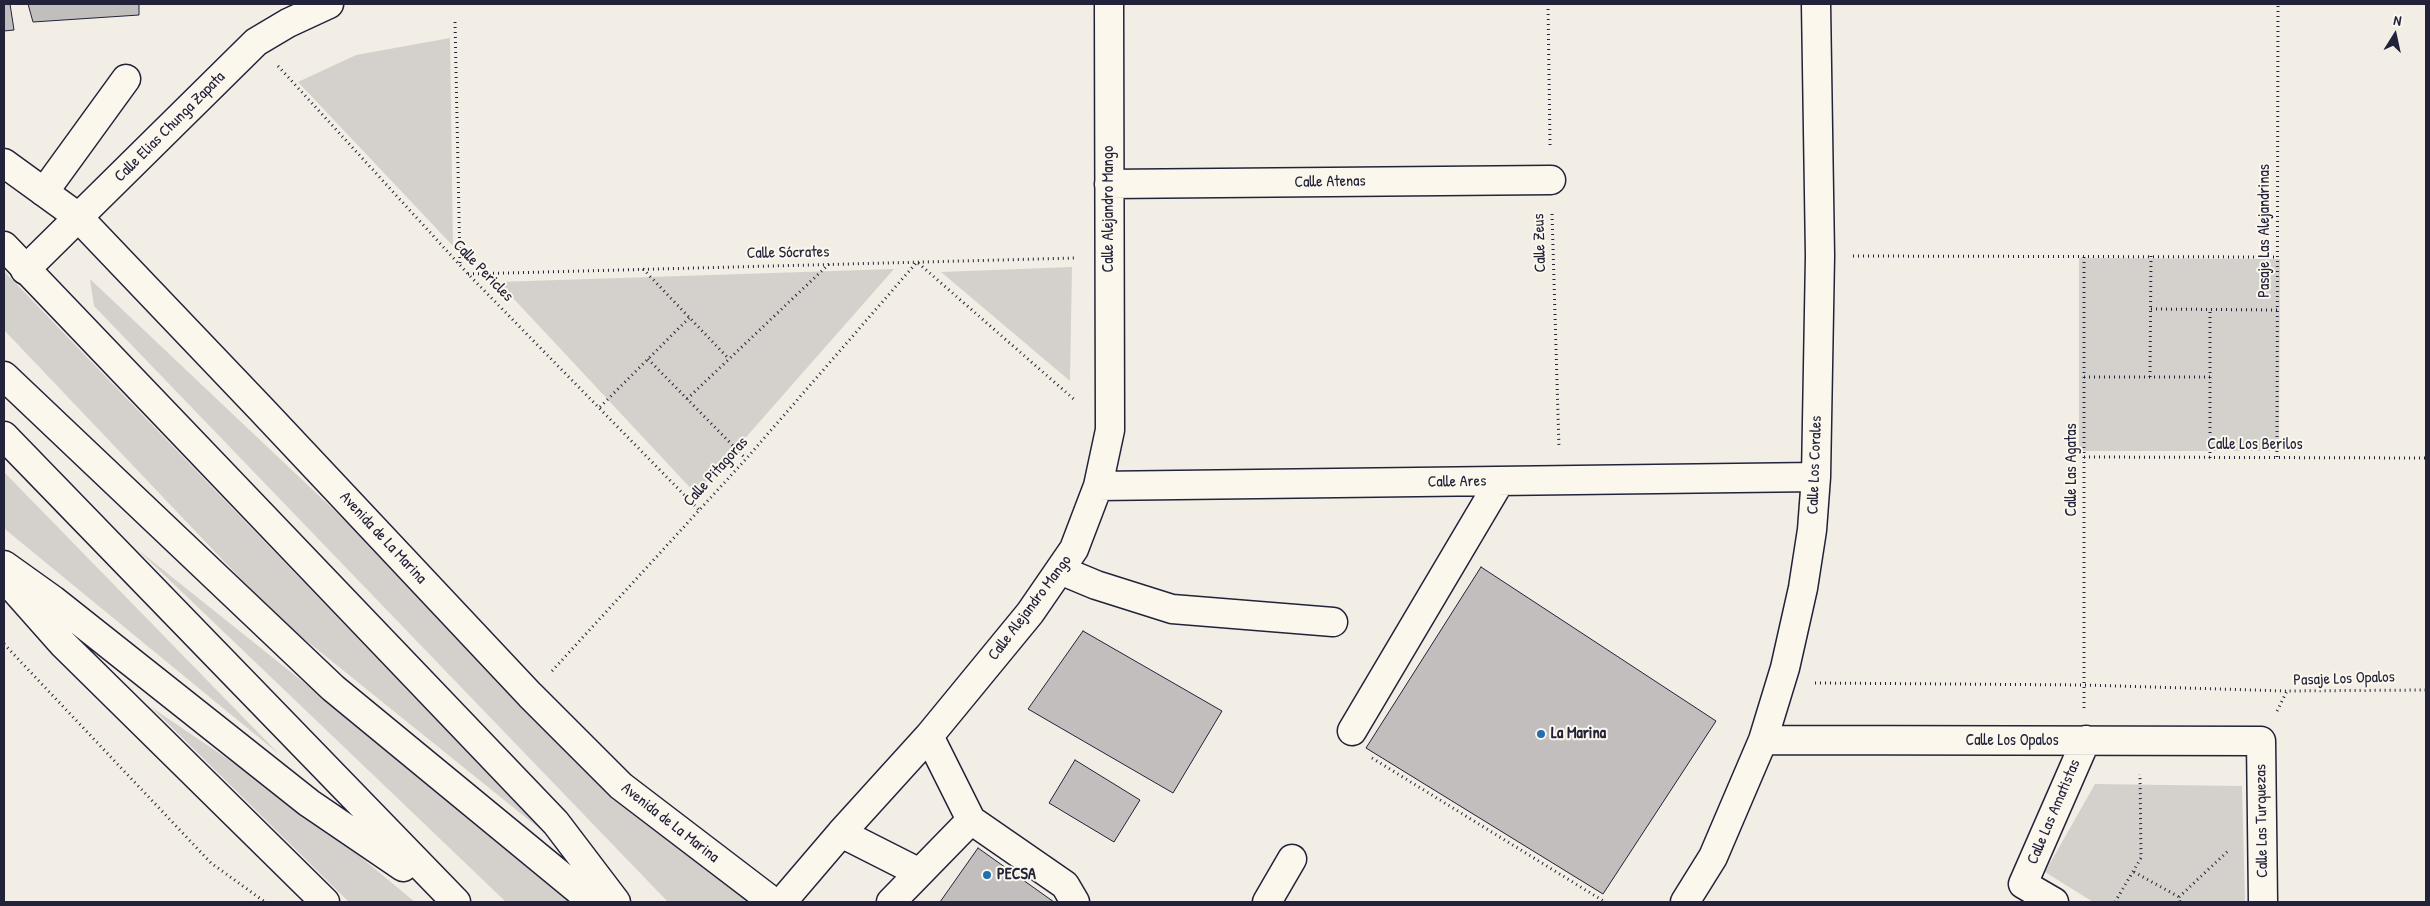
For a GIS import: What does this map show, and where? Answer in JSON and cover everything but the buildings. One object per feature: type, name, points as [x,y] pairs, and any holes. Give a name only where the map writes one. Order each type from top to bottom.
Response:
[{"type":"street","name":"Calle Elias Chunga Zapata","points":[[25,270],[77,216],[117,180],[256,42],[288,23],[329,4]]},
{"type":"street","name":"Calle Alejandro Mango","points":[[782,902],[841,833],[929,736],[1030,613],[1074,549],[1098,486],[1110,430],[1109,4]]},
{"type":"street","name":"Calle Los Corales","points":[[1685,902],[1712,857],[1763,740],[1780,683],[1803,588],[1816,477],[1820,256],[1816,4]]},
{"type":"street","points":[[44,192],[126,79]]},
{"type":"street","name":"Avenida de La Marina","points":[[4,162],[77,216],[530,695],[621,786],[773,902]]},
{"type":"street","name":"Calle Atenas","points":[[1109,184],[1551,180]]},
{"type":"street","points":[[4,246],[556,823],[616,902]]},
{"type":"street","points":[[11,383],[333,688],[594,902]]},
{"type":"street","points":[[4,436],[453,900]]},
{"type":"street","name":"Calle Ares","points":[[1098,486],[1816,477]]},
{"type":"street","points":[[1352,730],[1500,482]]},
{"type":"street","points":[[4,565],[53,600],[309,803],[453,900]]},
{"type":"street","points":[[1060,570],[1096,585],[1172,609],[1333,622]]},
{"type":"street","points":[[4,576],[63,644],[325,902]]},
{"type":"street","points":[[929,736],[971,820],[1065,885],[1075,902]]},
{"type":"street","name":"Calle Los Opalos","points":[[1763,740],[2261,741]]},
{"type":"street","name":"Calle Las Amatistas","points":[[2054,902],[2023,884],[2085,741]]},
{"type":"street","name":"Calle Las Turquezas","points":[[2261,741],[2263,902]]},
{"type":"street","points":[[900,899],[918,872],[971,820]]},
{"type":"street","points":[[841,833],[918,872]]},
{"type":"street","points":[[1267,902],[1292,859]]},
{"type":"path","name":"Calle Zeus","points":[[1548,4],[1560,481]]},
{"type":"path","name":"Pasaje Las Alejandrinas","points":[[2277,458],[2278,4]]},
{"type":"path","points":[[455,22],[460,266]]},
{"type":"path","name":"Calle Pericles","points":[[256,42],[460,266],[699,510]]},
{"type":"path","points":[[1820,256],[2278,257]]},
{"type":"path","name":"Calle Las Agatas","points":[[2084,256],[2085,741]]},
{"type":"path","points":[[2150,377],[2151,256]]},
{"type":"path","name":"Calle Sócrates","points":[[468,274],[1109,257]]},
{"type":"path","points":[[917,262],[1110,430]]},
{"type":"path","name":"Calle Pitagoras","points":[[530,695],[746,460],[917,262]]},
{"type":"path","points":[[687,399],[829,264]]},
{"type":"path","points":[[643,268],[729,360]]},
{"type":"path","points":[[2151,310],[2277,310]]},
{"type":"path","points":[[2210,310],[2210,458]]},
{"type":"path","points":[[600,407],[689,318]]},
{"type":"path","points":[[648,359],[746,460]]},
{"type":"path","points":[[2084,377],[2210,377]]},
{"type":"path","name":"Calle Los Berilos","points":[[2084,457],[2426,458]]},
{"type":"path","points":[[4,644],[211,863],[265,902]]},
{"type":"path","points":[[1780,683],[2084,684],[2287,691]]},
{"type":"path","name":"Pasaje Los Opalos","points":[[2261,741],[2287,691],[2426,690]]},
{"type":"path","points":[[1352,730],[1349,744],[1605,902]]},
{"type":"path","points":[[2115,902],[2141,858],[2140,741]]},
{"type":"path","points":[[2179,897],[2262,819]]},
{"type":"path","points":[[2134,872],[2179,897],[2180,902]]},
{"type":"shaded area","points":[[450,38],[453,246],[298,82],[356,55]]},
{"type":"shaded area","points":[[2079,258],[2280,259],[2279,451],[2079,451]]},
{"type":"shaded area","points":[[1072,267],[1070,381],[941,272]]},
{"type":"shaded area","points":[[894,269],[696,494],[498,282]]},
{"type":"shaded area","points":[[4,271],[545,833],[277,617],[4,330]]},
{"type":"shaded area","points":[[90,279],[709,865],[762,902],[668,902],[94,306]]},
{"type":"shaded area","points":[[4,472],[279,754],[4,528]]},
{"type":"shaded area","points":[[137,549],[307,685],[574,902],[506,902]]},
{"type":"shaded area","points":[[151,707],[306,812],[415,902],[349,902]]},
{"type":"shaded area","points":[[2095,784],[2242,786],[2245,902],[2093,902],[2045,872]]},
{"type":"place","name":"La Marina","points":[[1541,734]]},
{"type":"place","name":"PECSA","points":[[987,875]]}]
